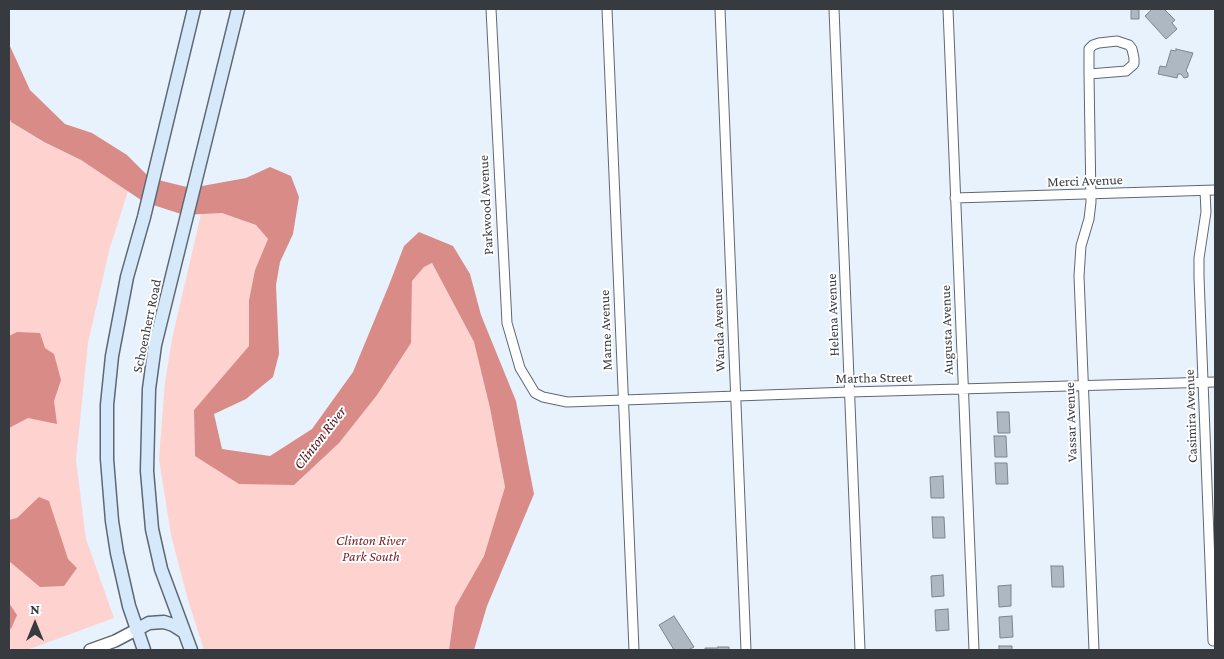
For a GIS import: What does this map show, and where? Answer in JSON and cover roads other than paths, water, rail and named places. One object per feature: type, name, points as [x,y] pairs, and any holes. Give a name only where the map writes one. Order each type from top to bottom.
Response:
[{"type":"main road","name":"Schoenherr Road","points":[[144,650],[136,630],[122,577],[112,521],[106,433],[109,377],[115,335],[127,277],[144,217],[194,9]]},
{"type":"main road","name":"Schoenherr Road","points":[[191,650],[157,553],[148,492],[146,448],[149,389],[155,345],[238,9]]},
{"type":"main road","points":[[136,630],[149,623],[164,622],[184,632]]},
{"type":"street","name":"Parkwood Avenue","points":[[491,9],[507,323],[520,368],[535,393]]},
{"type":"street","name":"Marne Avenue","points":[[607,9],[634,650]]},
{"type":"street","name":"Wanda Avenue","points":[[720,9],[746,650]]},
{"type":"street","name":"Helena Avenue","points":[[834,9],[860,650]]},
{"type":"street","name":"Augusta Avenue","points":[[948,9],[974,650]]},
{"type":"street","name":"Vassar Avenue","points":[[1089,74],[1126,71],[1134,64],[1132,49],[1129,45],[1117,41],[1099,42],[1089,50],[1089,74],[1091,194],[1089,219],[1079,260],[1094,650]]},
{"type":"street","name":"Merci Avenue","points":[[955,198],[1215,190]]},
{"type":"street","name":"Casimira Avenue","points":[[1205,191],[1206,212],[1199,258],[1213,641]]},
{"type":"street","name":"Martha Street","points":[[535,393],[543,397],[567,402],[1215,382]]},
{"type":"street","points":[[90,650],[115,641],[136,630]]},
{"type":"water","name":"Clinton River","points":[[9,44],[30,90],[65,124],[92,133],[127,155],[150,178],[191,188],[246,178],[270,167],[291,176],[299,197],[293,234],[280,262],[276,285],[279,354],[273,377],[246,399],[214,414],[222,449],[270,456],[312,429],[353,372],[404,246],[419,232],[453,246],[470,274],[481,315],[516,401],[534,494],[487,606],[474,650],[449,650],[455,607],[484,556],[505,487],[490,408],[474,342],[432,263],[424,267],[412,281],[411,343],[377,395],[339,443],[294,485],[239,484],[195,456],[194,410],[249,346],[249,300],[255,270],[268,239],[256,225],[222,213],[184,215],[144,202],[81,160],[44,142],[11,122],[9,117]]},
{"type":"water","points":[[17,332],[40,333],[45,348],[54,354],[61,380],[54,401],[57,424],[28,418],[9,428],[9,336]]},
{"type":"water","points":[[39,497],[49,501],[68,559],[77,568],[64,586],[40,587],[9,561],[9,520],[17,518]]},
{"type":"water","points":[[9,603],[17,615],[11,629],[9,628]]},
{"type":"park label","name":"Clinton River Park South","points":[[371,550]]}]
